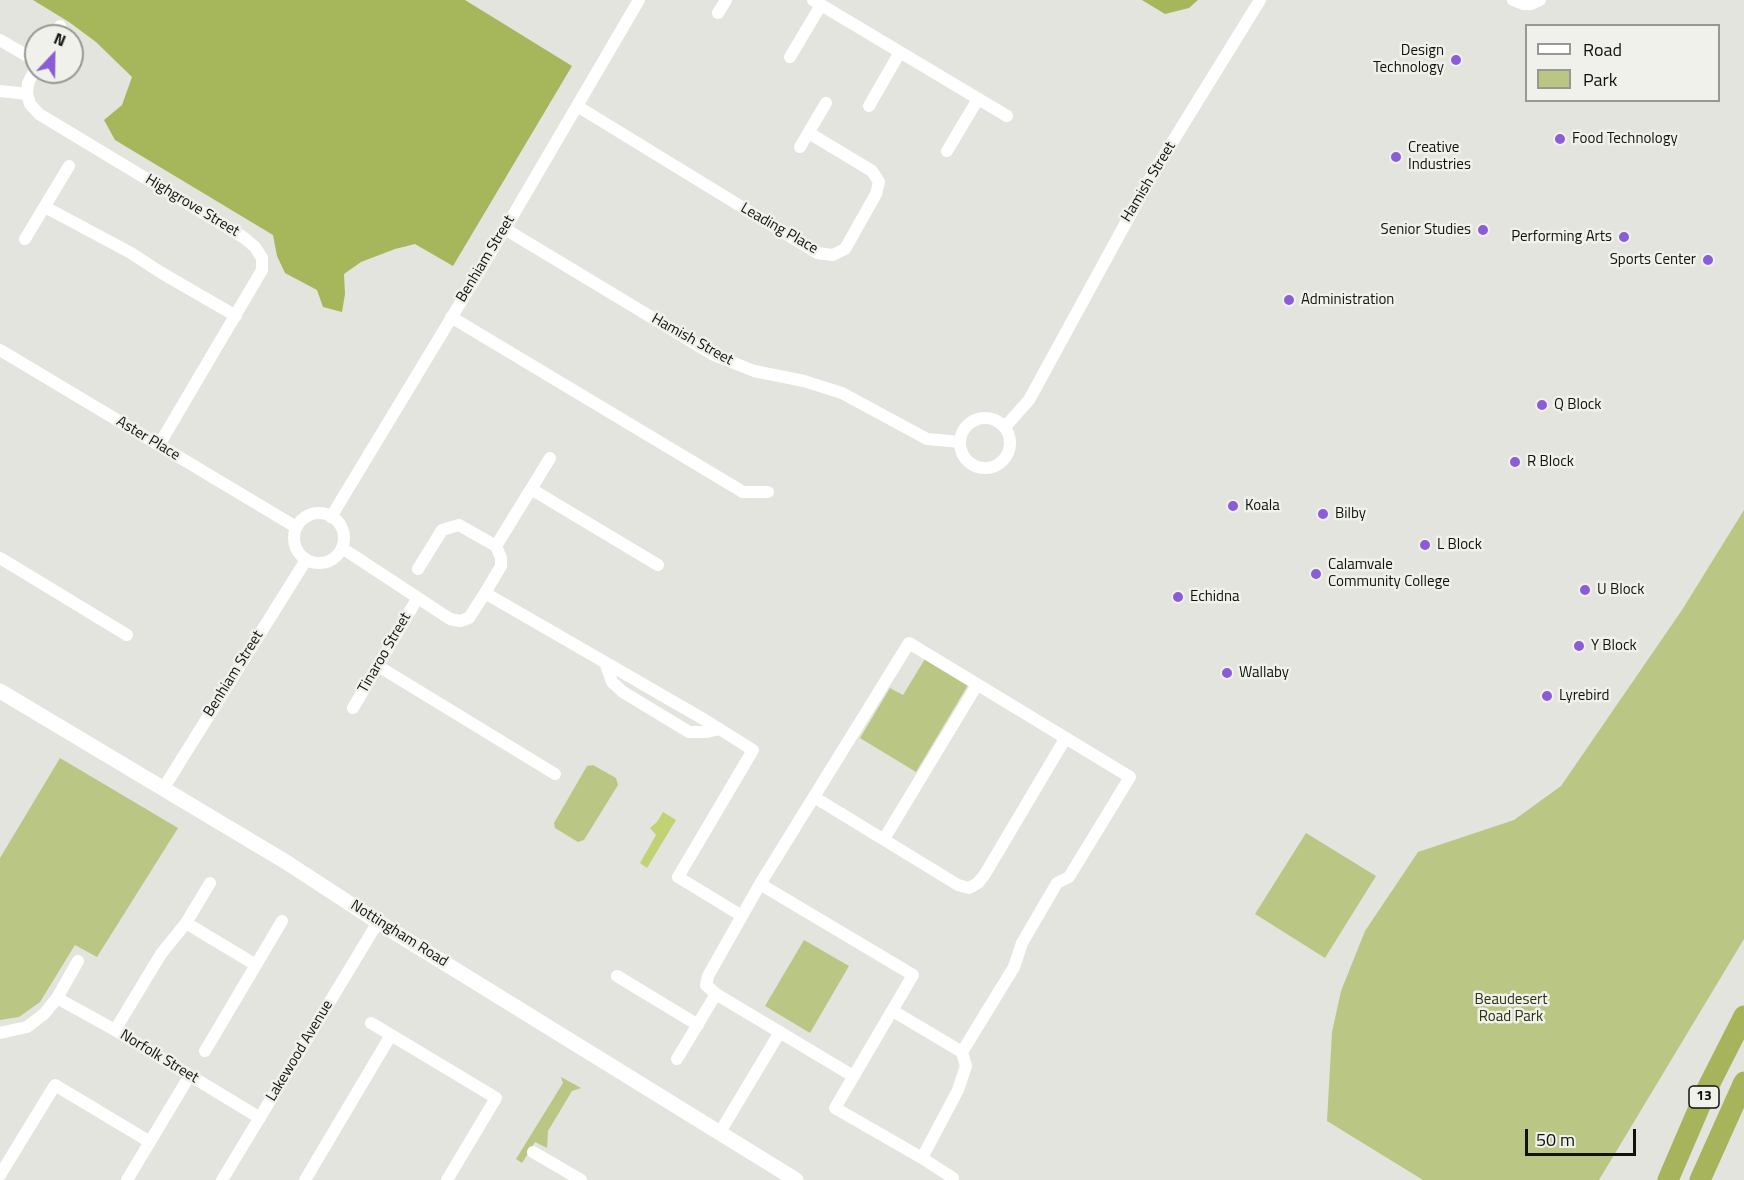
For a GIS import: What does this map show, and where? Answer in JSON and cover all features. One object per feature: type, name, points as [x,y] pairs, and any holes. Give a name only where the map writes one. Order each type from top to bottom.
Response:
[{"type":"highway","name":"13","points":[[1668,1180],[1708,1088],[1744,1016]]},
{"type":"highway","name":"13","points":[[1700,1180],[1744,1082]]},
{"type":"street","name":"Benhiam Street","points":[[331,517],[505,229],[639,0]]},
{"type":"street","points":[[718,13],[726,0]]},
{"type":"street","name":"Hamish Street","points":[[1005,427],[1029,400],[1152,175],[1260,0]]},
{"type":"street","points":[[1513,0],[1523,4],[1540,0]]},
{"type":"street","points":[[790,57],[817,2],[1007,116]]},
{"type":"street","points":[[0,40],[24,54]]},
{"type":"street","points":[[869,106],[900,52]]},
{"type":"street","points":[[0,91],[27,94],[28,84]]},
{"type":"street","name":"Highgrove Street","points":[[27,94],[30,104],[39,114],[243,237],[255,246],[262,258],[262,270],[159,445]]},
{"type":"street","points":[[947,151],[978,99]]},
{"type":"street","points":[[800,147],[826,103]]},
{"type":"street","name":"Leading Place","points":[[578,106],[817,253],[833,255],[846,249],[876,194],[879,182],[872,171],[809,133]]},
{"type":"street","points":[[25,239],[69,166]]},
{"type":"street","points":[[45,207],[131,253],[236,316]]},
{"type":"street","name":"Hamish Street","points":[[505,229],[714,355],[754,371],[804,381],[842,393],[927,439],[960,442]]},
{"type":"street","points":[[451,317],[743,492],[768,492]]},
{"type":"street","name":"Aster Place","points":[[0,350],[296,527]]},
{"type":"street","points":[[990,418],[1005,427],[1010,439],[1009,452],[1005,459],[992,468],[984,469],[969,463],[964,457],[960,442],[962,434],[973,421],[990,418]]},
{"type":"street","points":[[496,546],[550,458]]},
{"type":"street","points":[[531,489],[658,565]]},
{"type":"street","points":[[311,515],[331,517],[337,521],[343,534],[342,548],[330,560],[314,563],[306,560],[300,555],[294,542],[296,527],[311,515]]},
{"type":"street","points":[[342,548],[450,619],[460,621],[469,618],[501,566],[501,558],[496,546],[459,525],[451,526],[442,530],[418,569]]},
{"type":"street","points":[[0,558],[126,634]]},
{"type":"street","name":"Benhiam Street","points":[[163,789],[306,560]]},
{"type":"street","points":[[485,593],[753,750],[678,878],[742,916]]},
{"type":"street","name":"Tinaroo Street","points":[[353,708],[417,598]]},
{"type":"street","points":[[853,1076],[716,994],[706,985],[708,976],[760,884],[909,643],[1130,777],[1069,877],[1057,883],[1022,943],[1014,967],[962,1052]]},
{"type":"street","points":[[605,662],[612,682],[623,692],[689,732],[720,729]]},
{"type":"street","points":[[378,666],[555,774]]},
{"type":"street","points":[[884,839],[977,684]]},
{"type":"street","name":"Nottingham Road","points":[[0,691],[286,862],[378,922],[796,1180]]},
{"type":"street","points":[[814,797],[958,885],[969,888],[978,883],[985,874],[1065,739]]},
{"type":"street","points":[[115,1030],[161,954],[186,923],[210,883]]},
{"type":"street","points":[[760,884],[913,975],[835,1108],[953,1178]]},
{"type":"street","points":[[206,1051],[282,921]]},
{"type":"street","name":"Lakewood Avenue","points":[[222,1180],[378,922]]},
{"type":"street","points":[[186,923],[256,964]]},
{"type":"street","points":[[0,1033],[27,1028],[44,1014],[57,998],[78,961]]},
{"type":"street","points":[[616,976],[698,1025]]},
{"type":"street","points":[[677,1059],[716,994]]},
{"type":"street","name":"Norfolk Street","points":[[57,998],[115,1030],[260,1118]]},
{"type":"street","points":[[893,1011],[962,1052],[966,1066],[958,1090],[922,1158]]},
{"type":"street","points":[[371,1023],[496,1098],[447,1180]]},
{"type":"street","points":[[720,1132],[780,1032]]},
{"type":"street","points":[[305,1180],[391,1035]]},
{"type":"street","points":[[128,1180],[190,1075]]},
{"type":"street","points":[[6,1180],[0,1176],[55,1085],[150,1142]]},
{"type":"street","points":[[533,1152],[576,1179]]},
{"type":"green space","name":"Beaudesert Road Park","points":[[1744,510],[1744,939],[1599,1180],[1423,1180],[1327,1121],[1332,1032],[1341,991],[1365,931],[1418,852],[1514,820],[1561,786],[1682,610]]},
{"type":"green space","points":[[925,659],[968,685],[916,772],[860,738],[890,688],[903,695]]},
{"type":"green space","points":[[60,758],[178,828],[97,957],[75,945],[40,1002],[19,1017],[0,1020],[0,858]]},
{"type":"green space","points":[[593,765],[616,778],[618,785],[584,840],[578,842],[555,828],[554,823],[587,766]]},
{"type":"green space","points":[[1306,833],[1376,876],[1325,958],[1255,914]]},
{"type":"green space","points":[[804,940],[849,966],[810,1033],[765,1006]]},
{"type":"green space","points":[[561,1077],[581,1088],[572,1091],[548,1131],[547,1148],[535,1142],[522,1163],[516,1159],[563,1083]]},
{"type":"shaded area","points":[[33,0],[465,0],[572,66],[453,266],[415,244],[361,262],[344,274],[345,294],[342,312],[323,307],[317,290],[285,273],[277,256],[273,235],[115,140],[104,120],[122,105],[132,77],[84,33],[84,24],[69,22]]},
{"type":"shaded area","points":[[1142,0],[1198,0],[1189,8],[1165,14]]},
{"type":"shaded area","points":[[663,812],[676,820],[647,868],[640,863],[656,835],[650,828]]},
{"type":"place","name":"Design Technology","points":[[1456,60]]},
{"type":"place","name":"Food Technology","points":[[1560,139]]},
{"type":"place","name":"Creative Industries","points":[[1396,157]]},
{"type":"place","name":"Senior Studies","points":[[1483,230]]},
{"type":"place","name":"Performing Arts","points":[[1624,237]]},
{"type":"place","name":"Sports Center","points":[[1708,260]]},
{"type":"place","name":"Administration","points":[[1289,300]]},
{"type":"place","name":"Q Block","points":[[1542,405]]},
{"type":"place","name":"R Block","points":[[1515,462]]},
{"type":"place","name":"Koala","points":[[1233,506]]},
{"type":"place","name":"Bilby","points":[[1323,514]]},
{"type":"place","name":"L Block","points":[[1425,545]]},
{"type":"place","name":"Calamvale Community College","points":[[1316,574]]},
{"type":"place","name":"U Block","points":[[1585,590]]},
{"type":"place","name":"Echidna","points":[[1178,597]]},
{"type":"place","name":"Y Block","points":[[1579,646]]},
{"type":"place","name":"Wallaby","points":[[1227,673]]},
{"type":"place","name":"Lyrebird","points":[[1547,696]]}]
